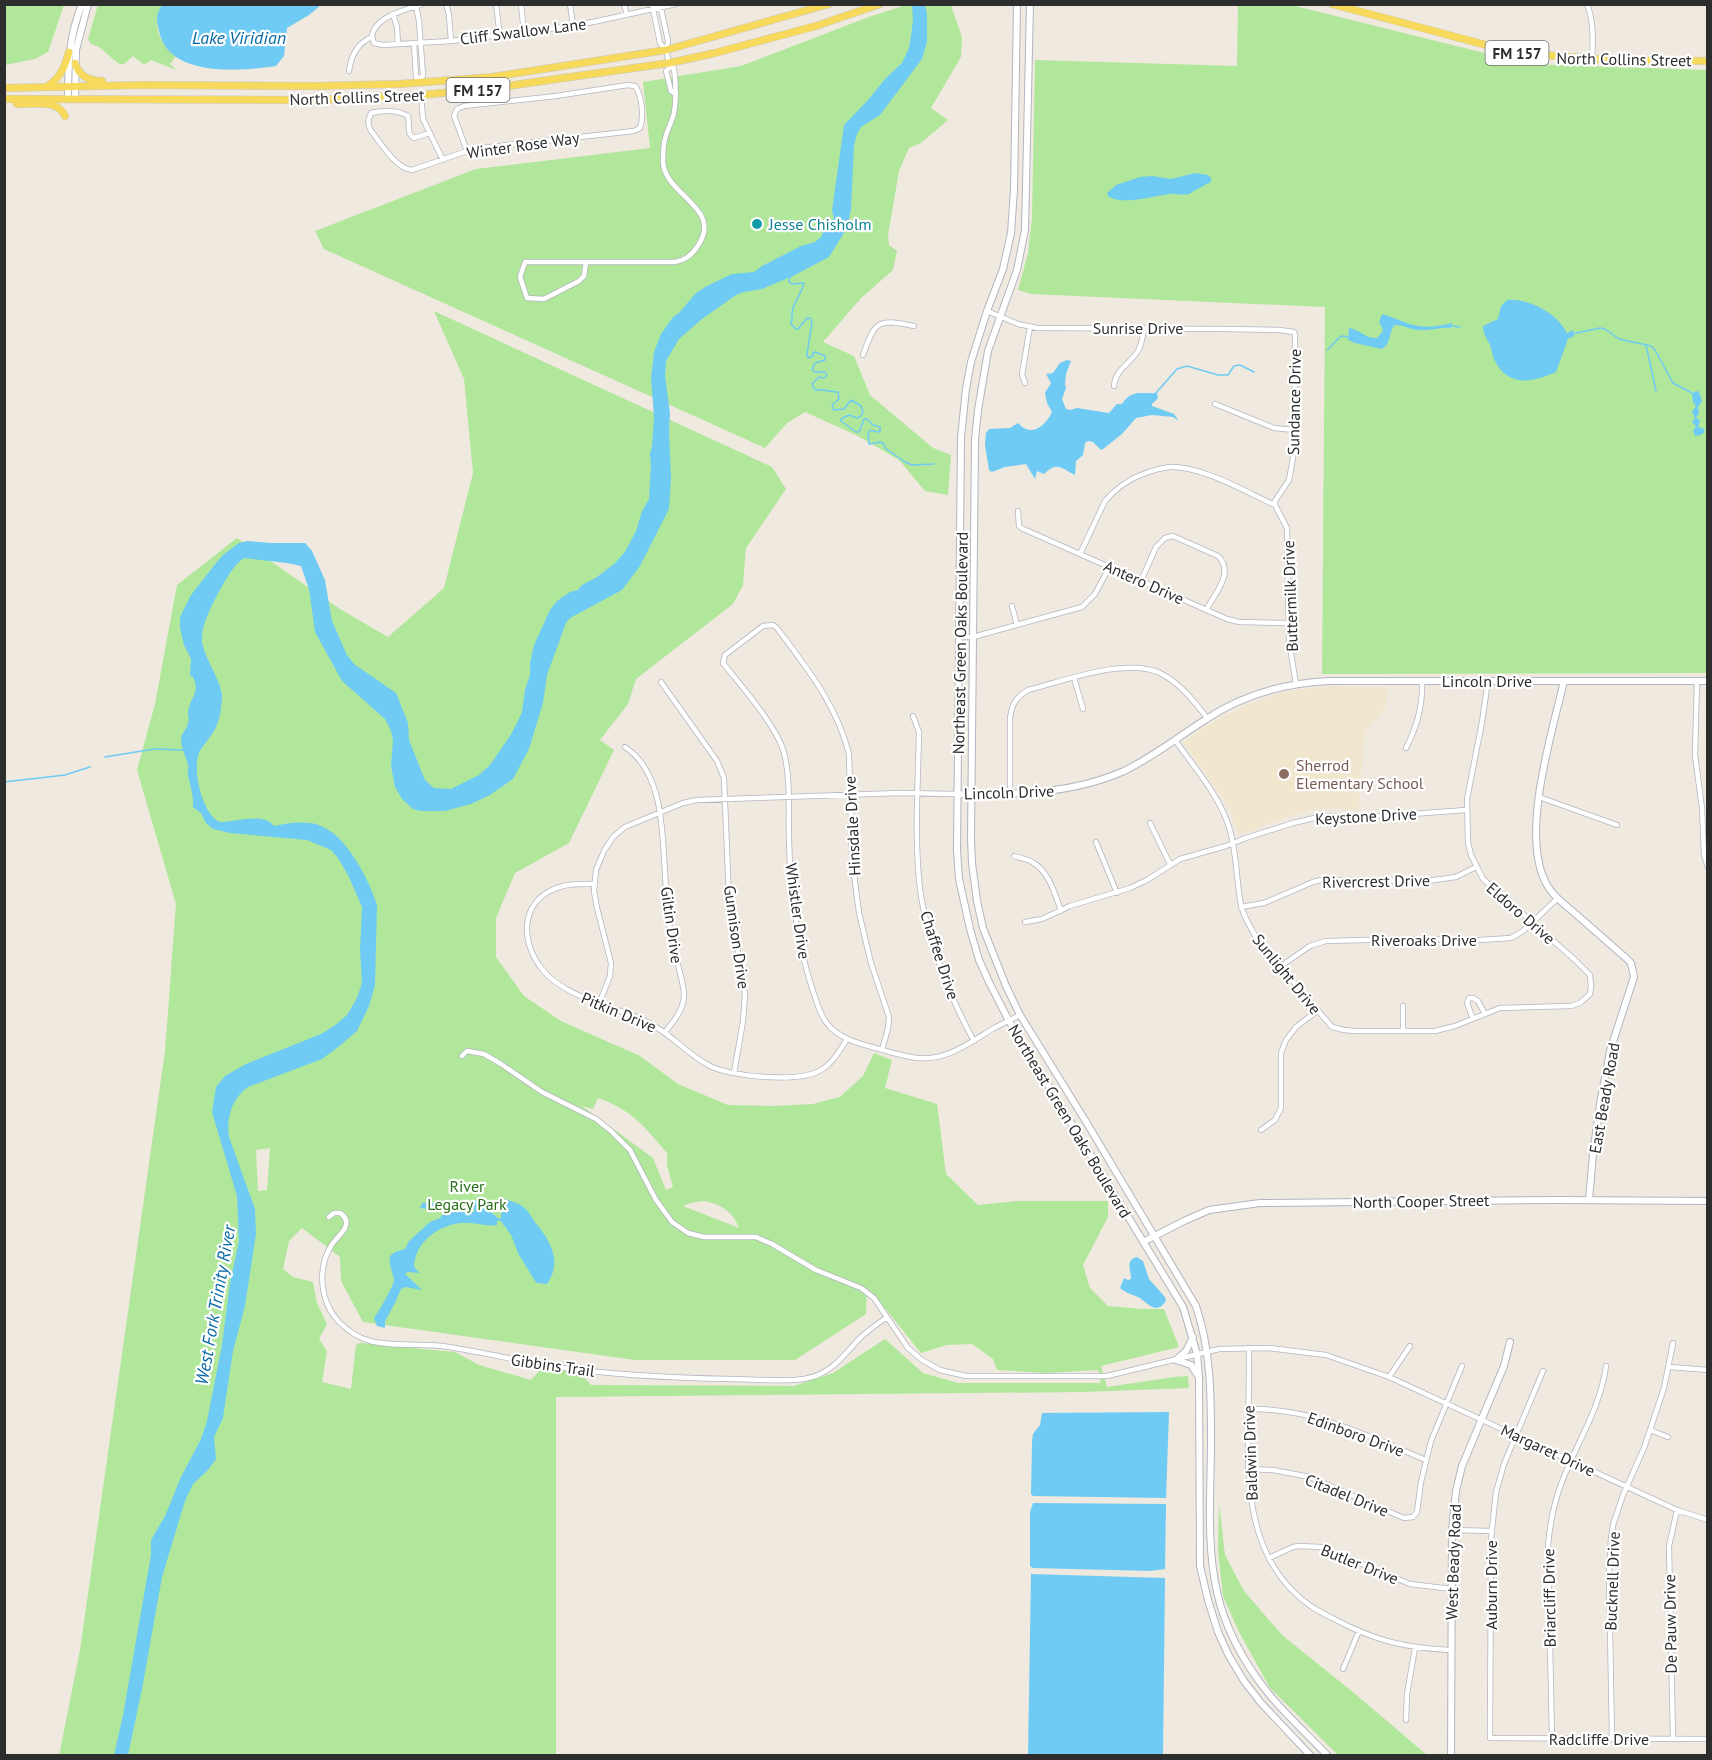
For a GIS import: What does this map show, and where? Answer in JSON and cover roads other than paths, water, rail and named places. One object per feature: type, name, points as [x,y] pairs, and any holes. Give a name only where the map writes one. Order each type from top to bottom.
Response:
[{"type":"main road","points":[[48,86],[64,69],[82,4]]},
{"type":"main road","points":[[72,86],[76,50],[88,4]]},
{"type":"main road","name":"North Collins Street","points":[[4,88],[119,85],[317,86],[512,75],[666,51],[829,4]]},
{"type":"main road","name":"North Collins Street","points":[[4,99],[318,100],[421,95],[493,88],[670,65],[816,26],[880,4]]},
{"type":"main road","name":"Northeast Green Oaks Boulevard","points":[[1017,4],[1012,222],[1005,262],[971,362],[961,437],[957,850],[959,879],[979,960],[1009,1021],[1183,1306],[1197,1354],[1199,1377],[1200,1566],[1208,1600],[1222,1640],[1244,1681],[1261,1703],[1311,1755]]},
{"type":"main road","name":"Northeast Green Oaks Boulevard","points":[[1030,4],[1025,230],[1017,270],[988,351],[975,440],[971,794],[972,863],[977,901],[983,928],[997,966],[1020,1015],[1196,1306],[1203,1326],[1211,1382],[1211,1548],[1217,1592],[1230,1629],[1246,1661],[1268,1693],[1328,1755]]},
{"type":"main road","name":"North Collins Street","points":[[1332,4],[1516,53],[1592,59],[1707,61]]},
{"type":"main road","points":[[69,52],[72,99]]},
{"type":"main road","points":[[1016,57],[1029,57]]},
{"type":"main road","points":[[75,63],[77,69],[87,79],[119,85]]},
{"type":"main road","points":[[420,80],[421,95]]},
{"type":"main road","points":[[14,99],[17,104],[53,105],[63,111],[65,116]]},
{"type":"main road","name":"Lincoln Drive","points":[[958,794],[1056,791],[1105,778],[1143,761],[1207,718],[1248,698],[1296,684],[1330,681],[1707,681]]},
{"type":"main road","name":"East Beady Road","points":[[1564,681],[1539,797],[1536,841],[1539,863],[1546,884],[1558,898],[1631,963],[1634,977],[1610,1051],[1598,1115],[1589,1200]]},
{"type":"main road","points":[[1094,1160],[1105,1153]]},
{"type":"main road","name":"North Cooper Street","points":[[1143,1242],[1209,1210],[1260,1203],[1707,1201]]},
{"type":"main road","points":[[1193,1337],[1186,1351],[1176,1360],[1191,1365],[1199,1377]]},
{"type":"main road","name":"West Beady Road","points":[[1451,1755],[1452,1530],[1456,1491],[1462,1466],[1504,1366],[1510,1342]]},
{"type":"street","points":[[349,71],[350,60],[359,45],[372,37],[375,28],[393,14],[423,4]]},
{"type":"street","points":[[446,4],[451,41]]},
{"type":"street","points":[[496,4],[500,36]]},
{"type":"street","points":[[521,4],[524,33]]},
{"type":"street","points":[[570,4],[573,26]]},
{"type":"street","points":[[624,4],[627,15]]},
{"type":"street","name":"Cliff Swallow Lane","points":[[372,37],[374,43],[377,44],[414,44],[500,36],[573,26],[653,7],[676,4]]},
{"type":"street","points":[[1587,4],[1592,31],[1592,59]]},
{"type":"street","points":[[414,44],[416,77],[420,80],[423,77],[416,6]]},
{"type":"street","points":[[660,6],[668,41],[666,51]]},
{"type":"street","points":[[586,262],[584,276],[579,281],[544,299],[527,298],[520,278],[525,262],[586,262],[675,262],[691,255],[700,243],[703,233],[704,222],[700,212],[672,184],[663,165],[664,140],[674,115],[677,90],[674,68],[670,65],[666,51],[660,43],[653,7]]},
{"type":"street","points":[[393,14],[397,27],[398,44]]},
{"type":"street","name":"Winter Rose Way","points":[[430,134],[418,138],[411,136],[408,130],[409,121],[405,114],[386,111],[371,113],[368,124],[398,164],[408,170],[417,169],[467,151],[634,131],[640,128],[642,120],[639,91],[633,85],[464,106],[457,109],[454,116],[467,151]]},
{"type":"street","points":[[421,95],[423,120],[443,160]]},
{"type":"street","name":"Sunrise Drive","points":[[987,311],[1030,327],[1292,332]]},
{"type":"street","points":[[863,355],[870,336],[884,322],[914,326]]},
{"type":"street","points":[[1025,383],[1022,374],[1030,327]]},
{"type":"street","points":[[1114,386],[1117,375],[1139,349],[1144,329]]},
{"type":"street","name":"Sundance Drive","points":[[1275,505],[1275,501],[1291,474],[1294,452],[1295,335],[1292,332]]},
{"type":"street","points":[[1215,404],[1274,428],[1294,430]]},
{"type":"street","points":[[1080,554],[1105,501],[1111,494],[1123,483],[1159,469],[1169,467],[1193,470],[1275,505]]},
{"type":"street","name":"Buttermilk Drive","points":[[1275,505],[1287,528],[1289,641],[1296,684]]},
{"type":"street","name":"Antero Drive","points":[[1018,511],[1019,526],[1022,528],[1227,619],[1239,622],[1288,623]]},
{"type":"street","points":[[1141,581],[1156,547],[1165,538],[1173,536],[1218,556],[1225,566],[1225,577],[1206,610]]},
{"type":"street","points":[[960,637],[973,637],[1082,607],[1095,594],[1110,567]]},
{"type":"street","points":[[1012,606],[1017,625]]},
{"type":"street","name":"Hinsdale Drive","points":[[767,625],[777,627],[810,673],[837,717],[849,754],[852,858],[859,913],[871,963],[889,1017],[882,1050]]},
{"type":"street","name":"Whistler Drive","points":[[767,625],[725,655],[723,663],[778,738],[786,761],[789,841],[795,909],[809,979],[820,1014],[832,1029],[848,1039],[917,1058],[938,1056],[959,1050],[1020,1015]]},
{"type":"street","points":[[1010,794],[1010,718],[1014,702],[1019,695],[1028,690],[1110,669],[1144,668],[1160,673],[1175,682],[1185,690],[1207,718]]},
{"type":"street","points":[[1074,678],[1083,709]]},
{"type":"street","name":"Gunnison Drive","points":[[661,681],[717,761],[724,778],[729,898],[745,994],[734,1073]]},
{"type":"street","points":[[1406,748],[1413,734],[1420,709],[1423,695],[1422,681]]},
{"type":"street","name":"Eldoro Drive","points":[[1488,681],[1466,810],[1468,842],[1476,867],[1483,879],[1590,975],[1592,987],[1590,992]]},
{"type":"street","points":[[1697,681],[1695,755],[1707,867]]},
{"type":"street","name":"Chaffee Drive","points":[[913,716],[919,732],[918,860],[920,891],[926,921],[955,1002],[974,1041]]},
{"type":"street","name":"Sunlight Drive","points":[[1174,740],[1198,772],[1228,824],[1241,907],[1247,923],[1257,939],[1332,1027],[1344,1030],[1436,1031],[1504,1007],[1571,1006],[1587,998],[1590,992]]},
{"type":"street","name":"Giltin Drive","points":[[625,747],[634,753],[643,764],[655,792],[659,812],[672,939],[684,994],[680,1013],[665,1032]]},
{"type":"street","name":"Lincoln Drive","points":[[599,1004],[610,976],[611,963],[597,908],[594,884],[598,863],[607,844],[625,827],[683,803],[788,796],[958,794]]},
{"type":"street","points":[[1539,797],[1617,825]]},
{"type":"street","name":"Keystone Drive","points":[[1025,922],[1042,919],[1061,910],[1117,893],[1147,880],[1180,859],[1293,823],[1323,816],[1385,816],[1466,810]]},
{"type":"street","points":[[1150,823],[1170,864]]},
{"type":"street","points":[[1096,842],[1117,893]]},
{"type":"street","points":[[1014,856],[1034,863],[1042,870],[1051,884],[1061,910]]},
{"type":"street","name":"Rivercrest Drive","points":[[1241,907],[1264,903],[1321,880],[1427,881],[1456,877],[1476,867]]},
{"type":"street","name":"Pitkin Drive","points":[[594,884],[565,885],[548,892],[534,906],[530,915],[527,942],[532,954],[543,971],[565,988],[587,1000],[623,1011],[652,1024],[708,1065],[749,1076],[791,1076],[819,1072],[833,1060],[848,1039]]},
{"type":"street","name":"Riveroaks Drive","points":[[1281,966],[1311,946],[1326,941],[1502,939],[1517,936],[1558,898]]},
{"type":"street","points":[[1473,1019],[1467,1003],[1469,998],[1478,1001],[1485,1014]]},
{"type":"street","points":[[1403,1006],[1403,1031]]},
{"type":"street","points":[[1261,1130],[1275,1120],[1281,1108],[1281,1053],[1286,1040],[1296,1028],[1317,1011]]},
{"type":"street","name":"Margaret Drive","points":[[462,1056],[467,1051],[484,1054],[542,1092],[596,1119],[630,1150],[656,1200],[672,1222],[688,1233],[704,1237],[756,1237],[816,1269],[861,1288],[874,1298],[908,1348],[922,1360],[940,1370],[966,1376],[1107,1377],[1219,1349],[1269,1348],[1326,1354],[1364,1366],[1677,1510],[1707,1520]]},
{"type":"street","name":"Gibbins Trail","points":[[329,1217],[334,1213],[340,1213],[345,1217],[346,1227],[330,1247],[324,1265],[322,1284],[330,1309],[338,1320],[367,1341],[442,1346],[551,1366],[605,1372],[675,1377],[803,1379],[826,1372],[842,1360],[859,1339],[886,1318]]},
{"type":"street","name":"Bucknell Drive","points":[[1612,1739],[1610,1555],[1613,1525],[1664,1388],[1673,1343]]},
{"type":"street","points":[[1389,1377],[1410,1346]]},
{"type":"street","name":"Baldwin Drive","points":[[1248,1348],[1248,1468],[1254,1519],[1269,1558],[1286,1582],[1307,1603],[1323,1613],[1379,1639],[1415,1648],[1450,1650]]},
{"type":"street","points":[[1426,1460],[1431,1441],[1462,1366]]},
{"type":"street","name":"Briarcliff Drive","points":[[1552,1739],[1548,1546],[1551,1520],[1556,1499],[1600,1392],[1606,1366]]},
{"type":"street","points":[[1670,1367],[1707,1370]]},
{"type":"street","name":"Auburn Drive","points":[[1490,1738],[1491,1531],[1496,1492],[1504,1464],[1543,1371]]},
{"type":"street","name":"Edinboro Drive","points":[[1248,1409],[1283,1410],[1325,1419],[1426,1460]]},
{"type":"street","points":[[1650,1430],[1668,1437]]},
{"type":"street","name":"Citadel Drive","points":[[1248,1468],[1310,1477],[1399,1516],[1410,1518],[1417,1512],[1426,1460]]},
{"type":"street","name":"De Pauw Drive","points":[[1673,1739],[1669,1546],[1677,1510]]},
{"type":"street","points":[[1452,1530],[1491,1531]]},
{"type":"street","name":"Butler Drive","points":[[1269,1558],[1293,1547],[1321,1547],[1410,1584],[1452,1588]]},
{"type":"street","points":[[1343,1669],[1359,1631]]},
{"type":"street","points":[[1406,1720],[1407,1694],[1415,1648]]},
{"type":"street","name":"Radcliffe Drive","points":[[1490,1738],[1707,1739]]},
{"type":"water","name":"Lake Viridian","points":[[162,4],[321,5],[287,28],[284,56],[276,66],[226,70],[191,64],[176,57],[165,46],[157,20]]},
{"type":"water","points":[[912,5],[925,5],[927,14],[927,42],[922,59],[880,115],[861,127],[857,134],[854,146],[851,209],[847,228],[829,257],[762,289],[736,295],[679,339],[666,361],[665,376],[670,413],[669,509],[640,566],[622,590],[570,618],[566,623],[547,675],[543,703],[529,749],[513,779],[490,795],[471,804],[445,811],[420,811],[413,809],[402,799],[395,787],[391,766],[393,740],[391,731],[385,719],[342,681],[315,632],[309,589],[301,566],[244,558],[226,579],[209,612],[202,642],[220,685],[222,698],[217,723],[198,756],[198,783],[204,803],[214,818],[220,822],[263,819],[274,826],[310,823],[331,831],[340,839],[363,872],[377,905],[375,985],[369,1006],[357,1031],[322,1059],[248,1087],[231,1109],[228,1123],[229,1137],[255,1209],[256,1234],[245,1306],[233,1351],[223,1418],[214,1437],[216,1459],[193,1484],[185,1501],[162,1577],[128,1755],[114,1755],[151,1555],[151,1540],[165,1516],[207,1421],[239,1241],[237,1196],[212,1112],[216,1087],[225,1076],[246,1064],[321,1034],[334,1026],[347,1015],[357,998],[362,983],[360,950],[362,907],[348,875],[331,850],[307,840],[230,833],[213,829],[206,823],[201,813],[193,807],[188,766],[181,738],[188,724],[189,708],[196,688],[193,677],[190,676],[191,659],[184,645],[180,617],[191,595],[216,563],[239,543],[247,541],[305,543],[312,551],[325,580],[332,621],[347,655],[354,664],[396,693],[408,723],[409,740],[425,780],[434,788],[451,789],[479,775],[490,765],[510,736],[522,712],[534,645],[550,610],[557,601],[570,592],[578,590],[614,564],[625,552],[636,531],[642,511],[649,499],[654,417],[651,378],[654,352],[661,334],[673,317],[705,287],[732,274],[754,272],[801,246],[815,242],[822,236],[823,230],[834,218],[832,211],[844,125],[902,63],[909,48],[913,20]]},
{"type":"water","points":[[1195,173],[1208,175],[1211,182],[1187,195],[1172,194],[1138,200],[1121,200],[1108,196],[1107,193],[1116,185],[1140,177],[1171,179]]},
{"type":"water","points":[[1507,300],[1533,304],[1549,313],[1567,333],[1573,330],[1574,336],[1568,339],[1556,372],[1539,378],[1522,380],[1507,376],[1501,370],[1494,359],[1483,326],[1498,319],[1501,306]]},
{"type":"water","points":[[1383,314],[1423,327],[1452,323],[1451,328],[1424,330],[1395,325],[1387,344],[1382,349],[1348,340],[1349,328],[1377,338],[1383,331],[1379,323]]},
{"type":"water","points":[[1071,361],[1066,374],[1066,388],[1062,399],[1066,409],[1077,408],[1109,413],[1117,404],[1122,404],[1133,394],[1157,393],[1158,398],[1152,406],[1174,414],[1179,421],[1173,417],[1152,415],[1136,418],[1122,434],[1101,450],[1093,442],[1088,441],[1085,443],[1083,455],[1076,461],[1075,475],[1056,467],[1044,474],[1037,471],[1035,479],[1026,464],[1005,467],[992,472],[989,470],[985,445],[986,433],[989,429],[1010,428],[1018,423],[1030,430],[1042,426],[1052,412],[1045,393],[1051,383],[1046,374],[1053,373],[1060,363]]},
{"type":"water","points":[[1698,391],[1702,401],[1696,418],[1700,420],[1698,427],[1703,428],[1705,432],[1695,436],[1693,431],[1696,426],[1692,422],[1695,418],[1692,412],[1696,406],[1692,395]]},
{"type":"water","points":[[505,1199],[526,1209],[549,1243],[554,1267],[547,1284],[535,1281],[501,1221],[497,1221],[497,1225],[454,1224],[430,1236],[419,1249],[414,1267],[420,1273],[405,1274],[422,1290],[405,1287],[401,1289],[385,1321],[385,1328],[377,1326],[374,1318],[394,1282],[390,1256],[405,1249],[409,1241],[430,1222],[440,1218],[445,1211],[448,1212],[448,1207],[442,1206],[435,1210],[420,1208],[422,1203],[451,1202],[451,1211],[457,1212],[457,1204],[462,1202],[461,1210],[474,1212],[474,1200],[484,1203],[485,1210],[499,1219]]},
{"type":"water","points":[[1137,1257],[1143,1261],[1149,1279],[1165,1297],[1166,1301],[1159,1308],[1152,1307],[1120,1288],[1124,1278],[1131,1279],[1130,1263],[1133,1258]]},
{"type":"water","points":[[1169,1412],[1166,1498],[1033,1496],[1031,1494],[1032,1441],[1033,1434],[1040,1425],[1042,1413]]},
{"type":"water","points":[[1033,1503],[1166,1504],[1165,1569],[1150,1571],[1033,1568],[1030,1566],[1030,1512]]},
{"type":"water","points":[[1031,1574],[1165,1578],[1163,1755],[1028,1755]]},
{"type":"waterway","points":[[790,276],[789,282],[792,284],[804,283],[793,308],[791,324],[798,329],[807,318],[810,318],[812,322],[808,358],[815,352],[825,356],[825,360],[815,363],[812,370],[825,372],[827,376],[819,377],[812,384],[815,390],[838,392],[839,399],[832,405],[834,410],[844,409],[851,400],[861,406],[863,412],[861,416],[857,418],[849,415],[841,421],[856,432],[859,432],[864,419],[880,427],[878,432],[870,430],[869,444],[880,442],[885,448],[912,465],[934,464]]},
{"type":"waterway","points":[[1452,326],[1460,327]]},
{"type":"waterway","points":[[1572,334],[1600,328],[1619,339],[1651,346],[1673,383],[1692,393]]},
{"type":"waterway","points":[[1327,350],[1341,336],[1348,337]]},
{"type":"waterway","points":[[1646,345],[1656,391]]},
{"type":"waterway","points":[[1155,394],[1177,369],[1187,366],[1218,375],[1228,375],[1234,366],[1240,365],[1254,372]]},
{"type":"waterway","points":[[105,757],[154,749],[184,750]]},
{"type":"waterway","points":[[4,782],[65,775],[90,767]]},
{"type":"place","name":"Jesse Chisholm","points":[[757,224]]},
{"type":"place","name":"Sherrod Elementary School","points":[[1284,774]]},
{"type":"park label","name":"River Legacy Park","points":[[467,1195]]},
{"type":"water label","name":"West Fork Trinity River","points":[[215,1305]]}]
